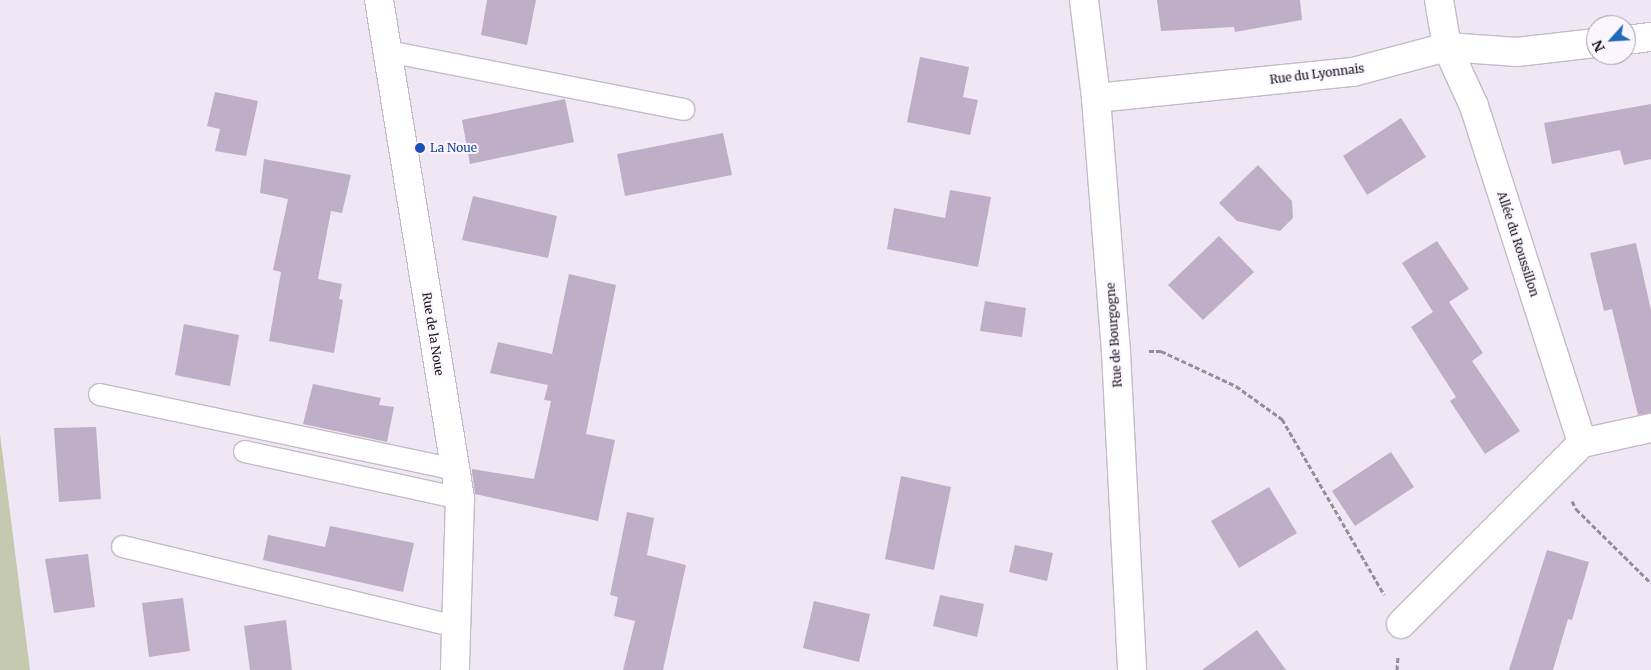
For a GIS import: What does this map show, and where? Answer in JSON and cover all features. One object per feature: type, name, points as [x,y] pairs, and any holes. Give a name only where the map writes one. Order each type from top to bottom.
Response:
[{"type":"street","name":"Rue de la Noue","points":[[380,0],[460,498],[455,670]]},
{"type":"street","name":"Rue de Bourgogne","points":[[1084,0],[1096,98],[1116,352],[1132,670]]},
{"type":"street","name":"Allée du Roussillon","points":[[1439,0],[1447,47],[1474,106],[1582,443]]},
{"type":"street","points":[[1636,39],[1651,37]]},
{"type":"street","name":"Rue du Lyonnais","points":[[1096,98],[1353,72],[1447,47],[1516,52],[1586,44]]},
{"type":"street","points":[[1401,624],[1582,443],[1651,428]]},
{"type":"lane","points":[[388,51],[683,109]]},
{"type":"lane","points":[[99,394],[455,469]]},
{"type":"lane","points":[[244,451],[460,498]]},
{"type":"lane","points":[[122,546],[456,626]]},
{"type":"path","points":[[1141,351],[1161,351],[1236,386],[1282,419],[1401,624]]},
{"type":"path","points":[[1556,468],[1576,509],[1651,583]]},
{"type":"green space","points":[[0,434],[30,670],[0,670]]},
{"type":"building","points":[[487,0],[536,0],[527,45],[481,35]]},
{"type":"building","points":[[1157,0],[1300,0],[1302,20],[1235,32],[1234,27],[1161,31]]},
{"type":"building","points":[[920,57],[969,67],[963,97],[978,100],[970,135],[907,122]]},
{"type":"building","points":[[215,92],[258,101],[246,156],[215,151],[220,129],[207,126]]},
{"type":"building","points":[[565,99],[574,142],[470,164],[462,120]]},
{"type":"building","points":[[1651,104],[1651,159],[1624,165],[1620,150],[1552,164],[1544,123]]},
{"type":"building","points":[[1401,118],[1426,157],[1367,195],[1343,156]]},
{"type":"building","points":[[723,133],[732,175],[625,196],[617,154]]},
{"type":"building","points":[[264,159],[351,175],[342,213],[331,211],[318,279],[342,284],[339,299],[343,300],[334,353],[269,341],[281,272],[273,270],[288,199],[260,193]]},
{"type":"building","points":[[1258,165],[1292,201],[1293,218],[1280,231],[1237,221],[1219,203]]},
{"type":"building","points":[[950,190],[991,197],[978,267],[887,249],[894,208],[945,218]]},
{"type":"building","points":[[473,196],[557,216],[548,258],[462,240]]},
{"type":"building","points":[[1219,236],[1254,272],[1203,320],[1168,285]]},
{"type":"building","points":[[1437,241],[1469,289],[1449,302],[1483,353],[1472,361],[1520,431],[1485,454],[1450,401],[1456,397],[1411,327],[1433,312],[1402,263]]},
{"type":"building","points":[[1636,243],[1651,310],[1651,413],[1638,415],[1612,309],[1604,311],[1590,253]]},
{"type":"building","points":[[569,274],[616,285],[586,434],[615,440],[598,521],[475,494],[472,472],[472,469],[534,479],[551,401],[544,400],[548,385],[490,373],[498,342],[552,354]]},
{"type":"building","points":[[985,301],[1026,308],[1022,337],[980,331]]},
{"type":"building","points":[[184,324],[239,335],[230,386],[175,375]]},
{"type":"building","points":[[313,384],[381,398],[379,405],[394,407],[387,442],[303,424]]},
{"type":"building","points":[[96,427],[101,499],[59,502],[54,428]]},
{"type":"building","points":[[1391,452],[1414,487],[1355,526],[1332,491]]},
{"type":"building","points":[[901,476],[951,487],[934,570],[885,559]]},
{"type":"building","points":[[1269,487],[1297,533],[1239,568],[1211,521]]},
{"type":"building","points":[[627,512],[654,518],[647,555],[686,565],[663,670],[623,670],[635,621],[614,616],[618,597],[610,595]]},
{"type":"building","points":[[330,526],[414,543],[403,592],[263,560],[268,535],[325,547]]},
{"type":"building","points":[[1015,545],[1053,553],[1047,581],[1009,572]]},
{"type":"building","points":[[1547,550],[1589,562],[1572,620],[1568,619],[1553,670],[1509,670]]},
{"type":"building","points":[[88,554],[95,607],[54,613],[45,559]]},
{"type":"building","points":[[940,595],[984,604],[977,637],[933,626]]},
{"type":"building","points":[[183,598],[190,651],[149,657],[142,603]]},
{"type":"building","points":[[814,601],[870,614],[859,662],[803,648]]},
{"type":"building","points":[[286,620],[292,670],[250,670],[244,626]]},
{"type":"building","points":[[1257,630],[1286,670],[1202,670]]},
{"type":"place","name":"La Noue","points":[[420,148]]}]
